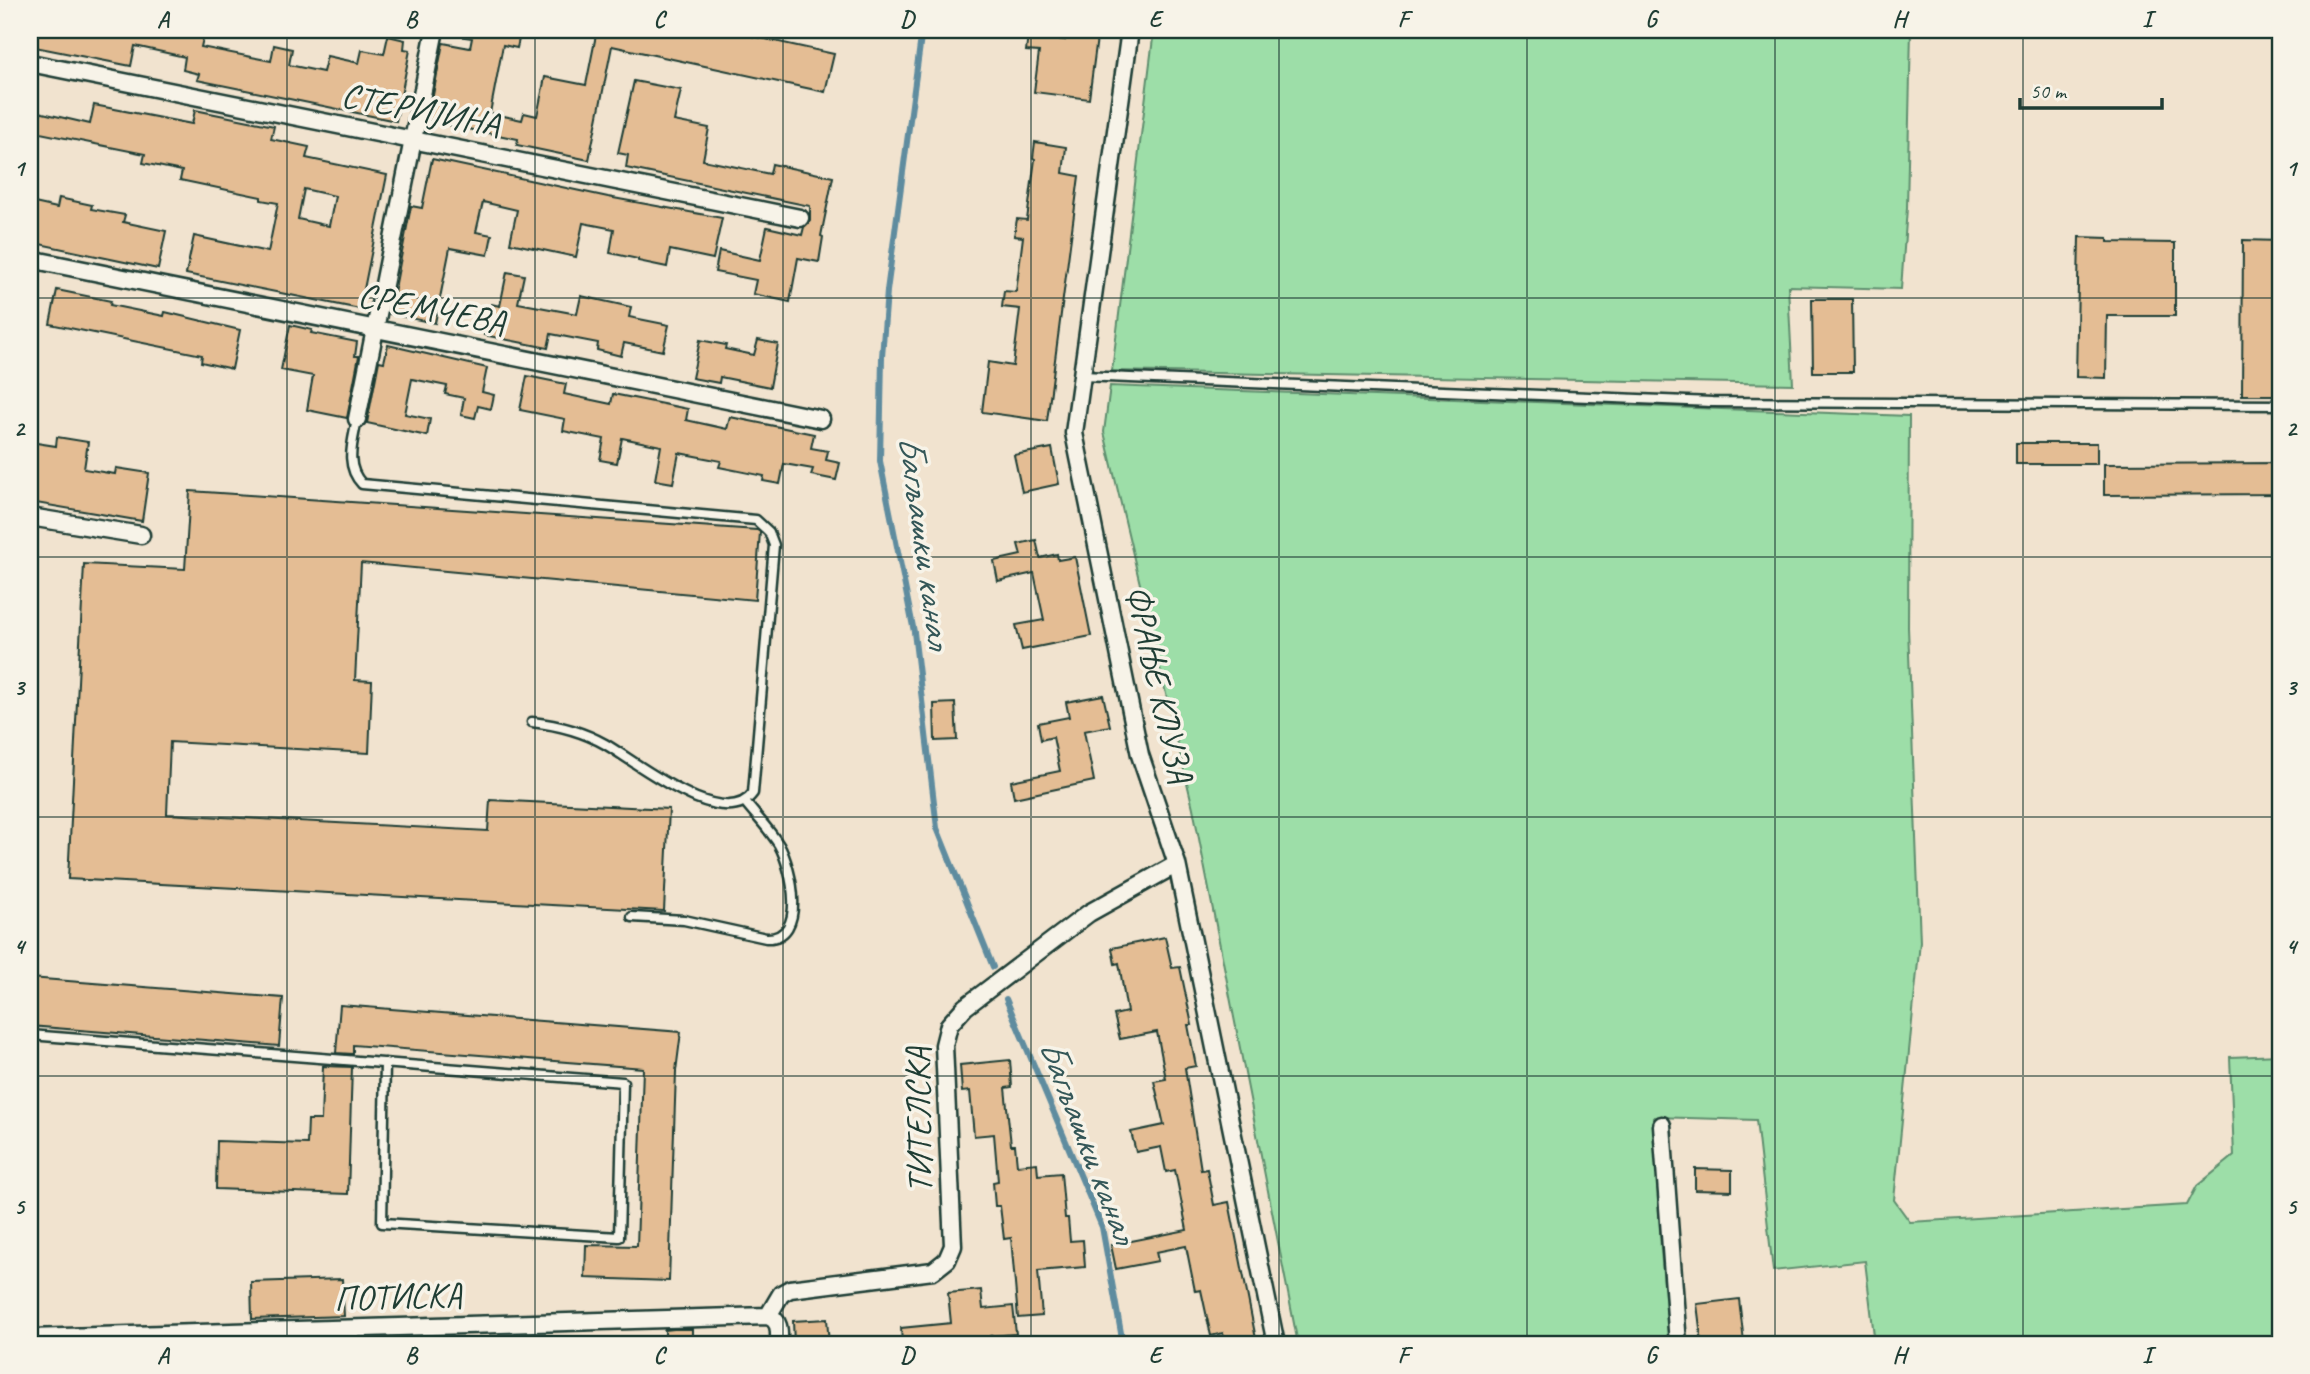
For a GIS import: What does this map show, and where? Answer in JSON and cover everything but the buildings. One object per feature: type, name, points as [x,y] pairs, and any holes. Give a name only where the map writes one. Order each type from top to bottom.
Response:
[{"type":"street","points":[[357,419],[435,30]]},
{"type":"street","name":"ФРАЊЕ КЛУЗА","points":[[1130,30],[1074,433],[1140,755],[1177,864],[1276,1344]]},
{"type":"street","name":"СТЕРИЈИНА","points":[[30,62],[800,218]]},
{"type":"street","name":"СРЕМЧЕВА","points":[[30,259],[821,419]]},
{"type":"street","points":[[30,517],[141,535]]},
{"type":"street","name":"ТИТЕЛСКА","points":[[768,1316],[781,1294],[790,1289],[933,1271],[947,1260],[953,1246],[944,1045],[948,1026],[965,1007],[1089,913],[1177,864]]},
{"type":"street","points":[[1662,1125],[1678,1344]]},
{"type":"street","points":[[768,1316],[778,1324],[779,1344]]},
{"type":"street","name":"ПОТИСКА","points":[[30,1338],[248,1338],[768,1316]]},
{"type":"lane","points":[[1082,376],[1712,402],[2280,405]]},
{"type":"lane","points":[[357,419],[350,458],[355,475],[362,484],[756,520],[772,538],[774,545],[753,793],[745,802],[732,806],[700,799],[647,772],[586,735],[567,728],[532,722]]},
{"type":"lane","points":[[632,917],[684,920],[766,938],[776,938],[785,932],[793,907],[788,866],[778,843],[745,802]]},
{"type":"lane","points":[[30,1035],[385,1063],[622,1082],[619,1237],[382,1223],[385,1063]]},
{"type":"green space","points":[[1154,30],[1911,30],[1907,208],[1901,289],[1788,286],[1793,384],[1112,371]]},
{"type":"green space","points":[[1110,386],[1909,416],[1908,627],[1920,942],[1894,1200],[1910,1222],[2187,1205],[2197,1186],[2234,1156],[2230,1057],[2280,1055],[2280,1344],[1875,1344],[1865,1261],[1773,1271],[1756,1120],[1654,1117],[1669,1344],[1298,1344],[1193,808],[1104,432]]},
{"type":"waterway","name":"Багљашки канал","points":[[922,30],[887,291],[882,357],[880,461],[914,632],[937,828],[993,967]]},
{"type":"waterway","name":"Багљашки канал","points":[[1006,999],[1102,1227],[1123,1344]]}]
